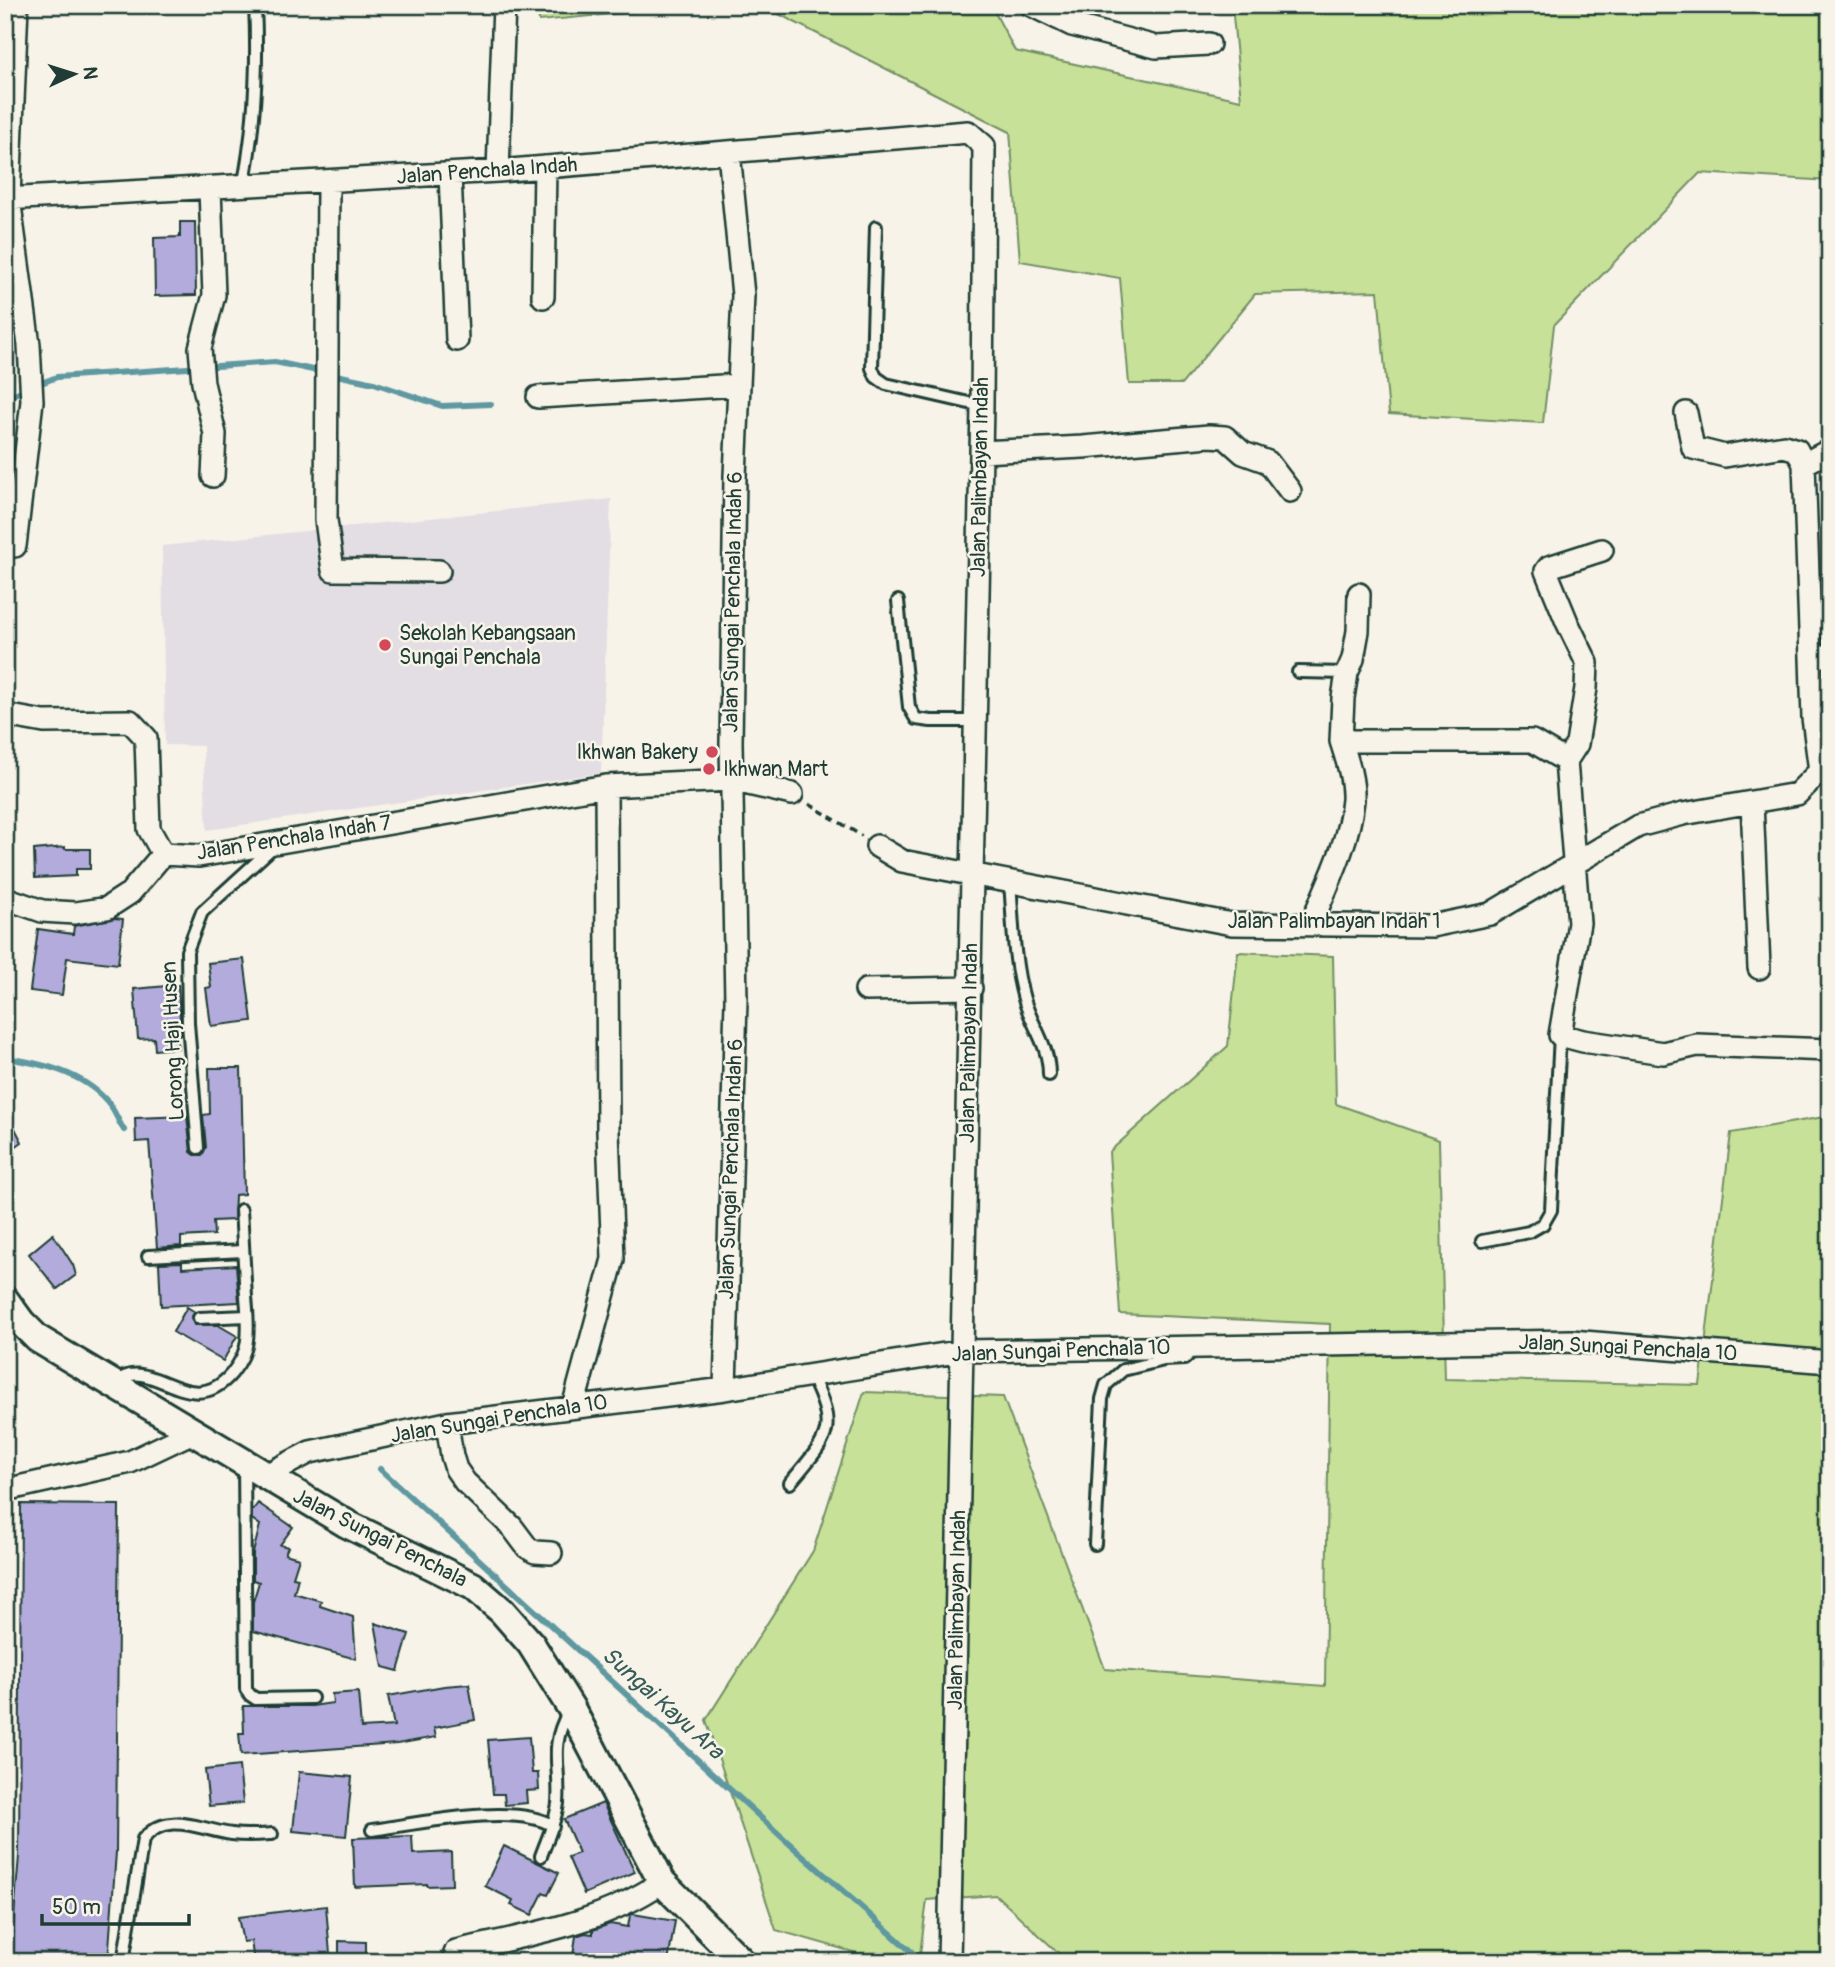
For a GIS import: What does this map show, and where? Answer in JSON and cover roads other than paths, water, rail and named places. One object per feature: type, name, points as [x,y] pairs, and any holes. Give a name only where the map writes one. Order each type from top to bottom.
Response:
[{"type":"street","points":[[15,546],[32,401],[29,345],[7,198],[18,5]]},
{"type":"street","points":[[498,171],[504,5]]},
{"type":"street","points":[[1031,5],[1072,25],[1156,47],[1209,44]]},
{"type":"street","name":"Jalan Penchala Indah","points":[[7,198],[210,189],[498,171],[968,131]]},
{"type":"street","name":"Jalan Palimbayan Indah","points":[[949,1962],[982,406],[984,146],[968,131]]},
{"type":"street","name":"Jalan Sungai Penchala Indah 6","points":[[724,1389],[736,1000],[731,780],[735,475],[743,295],[729,152]]},
{"type":"street","points":[[543,297],[545,167]]},
{"type":"street","points":[[450,174],[457,340]]},
{"type":"street","points":[[328,181],[326,520],[333,570],[439,572]]},
{"type":"street","points":[[210,189],[214,295],[200,348],[203,383],[215,434],[213,476]]},
{"type":"street","points":[[538,397],[739,384]]},
{"type":"street","points":[[1686,413],[1693,448],[1725,456],[1784,446],[1797,450],[1804,464],[1820,657],[1813,718],[1825,768]]},
{"type":"street","points":[[981,452],[1225,437],[1243,453],[1268,462],[1290,491]]},
{"type":"street","points":[[1804,464],[1830,450]]},
{"type":"street","points":[[1602,550],[1549,566],[1546,571],[1587,663],[1577,744],[1566,761],[1579,923],[1560,1035],[1664,1053],[1697,1045],[1830,1050]]},
{"type":"street","points":[[1311,924],[1339,855],[1353,799],[1350,773],[1341,741],[1343,698],[1359,622],[1359,594]]},
{"type":"street","points":[[5,715],[44,722],[130,721],[146,738],[149,829],[163,854],[130,893],[107,908],[75,913],[42,911],[5,898]]},
{"type":"street","points":[[1341,741],[1532,741],[1566,761]]},
{"type":"street","name":"Jalan Palimbayan Indah 1","points":[[972,873],[1232,924],[1432,926],[1490,914],[1639,826],[1682,814],[1797,794],[1825,768]]},
{"type":"street","name":"Jalan Penchala Indah 7","points":[[163,854],[199,856],[606,786],[731,780],[792,794]]},
{"type":"street","points":[[573,1407],[613,1259],[608,1132],[606,786]]},
{"type":"street","points":[[1752,802],[1759,968]]},
{"type":"street","points":[[877,846],[902,861],[972,873]]},
{"type":"street","points":[[866,990],[971,988]]},
{"type":"street","name":"Jalan Sungai Penchala","points":[[5,1300],[38,1339],[347,1524],[473,1586],[502,1611],[531,1644],[571,1708],[662,1882],[732,1958]]},
{"type":"street","name":"Jalan Sungai Penchala 10","points":[[254,1470],[310,1452],[447,1423],[724,1389],[963,1351],[1571,1340],[1830,1362]]},
{"type":"street","points":[[447,1423],[452,1456],[456,1469],[465,1482],[512,1527],[527,1547],[535,1552],[551,1553]]},
{"type":"street","points":[[5,1490],[130,1462],[193,1432]]},
{"type":"street","points":[[452,1962],[456,1951],[550,1930],[611,1910],[639,1898],[662,1882]]},
{"type":"lane","points":[[243,187],[251,147],[257,44],[256,5]]},
{"type":"lane","points":[[876,227],[872,368],[876,377],[886,384],[982,406]]},
{"type":"lane","points":[[898,601],[909,707],[916,719],[975,721]]},
{"type":"lane","points":[[1298,673],[1350,666]]},
{"type":"lane","name":"Lorong Haji Husen","points":[[198,1148],[188,1023],[187,951],[202,912],[277,842]]},
{"type":"lane","points":[[1010,881],[1018,976],[1024,1002],[1049,1057],[1049,1075]]},
{"type":"lane","points":[[1482,1241],[1529,1232],[1542,1224],[1551,1210],[1560,1035]]},
{"type":"lane","points":[[113,1385],[126,1375],[146,1376],[159,1379],[183,1391],[205,1393],[226,1380],[241,1362],[247,1339],[247,1316],[241,1210]]},
{"type":"lane","points":[[148,1256],[243,1251]]},
{"type":"lane","points":[[199,1318],[247,1316]]},
{"type":"lane","points":[[1095,1544],[1102,1399],[1106,1385],[1116,1374],[1129,1367],[1184,1359],[1198,1347]]},
{"type":"lane","points":[[790,1483],[823,1443],[827,1430],[824,1401],[811,1375]]},
{"type":"lane","points":[[254,1470],[246,1689],[256,1699],[312,1698]]},
{"type":"lane","points":[[541,1856],[558,1804],[555,1745],[571,1708]]},
{"type":"lane","points":[[372,1830],[503,1813],[537,1818],[552,1826]]},
{"type":"lane","points":[[123,1962],[144,1839],[153,1828],[170,1823],[232,1834],[272,1834]]},
{"type":"waterway","points":[[36,385],[57,377],[275,362],[374,383],[442,406],[491,404]]},
{"type":"waterway","points":[[5,398],[26,389]]},
{"type":"waterway","name":"Sungai Kayu Ara","points":[[5,1058],[60,1070],[85,1083],[107,1101],[124,1130]]},
{"type":"waterway","name":"Sungai Kayu Ara","points":[[380,1469],[783,1838],[923,1962]]},
{"type":"place","name":"Sekolah Kebangsaan Sungai Penchala","points":[[385,645]]},
{"type":"place","name":"Ikhwan Bakery","points":[[712,752]]},
{"type":"place","name":"Ikhwan Mart","points":[[709,769]]}]
